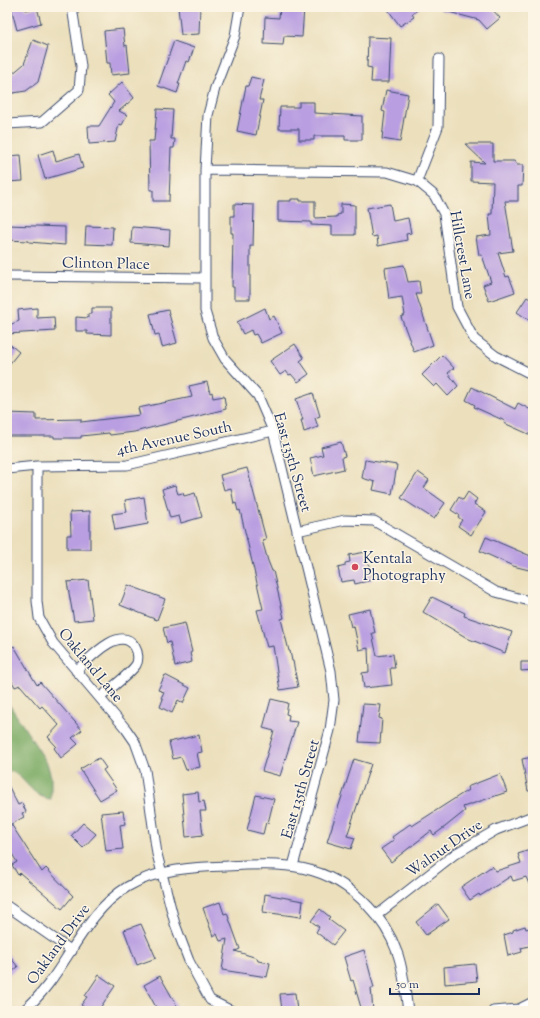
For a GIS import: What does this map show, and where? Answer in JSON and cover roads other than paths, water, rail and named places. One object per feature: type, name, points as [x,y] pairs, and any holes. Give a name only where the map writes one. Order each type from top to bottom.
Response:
[{"type":"street","points":[[7,124],[42,122],[78,90],[81,66],[72,7]]},
{"type":"street","name":"East 135th Street","points":[[240,7],[235,36],[215,88],[208,115],[205,170],[205,311],[213,338],[225,359],[258,396],[273,431],[331,671],[334,700],[330,730],[293,866]]},
{"type":"street","points":[[417,181],[438,127],[439,59]]},
{"type":"street","name":"Hillcrest Lane","points":[[205,170],[387,172],[417,181],[434,196],[444,214],[457,307],[474,339],[496,356],[533,375]]},
{"type":"street","name":"Clinton Place","points":[[7,276],[204,278]]},
{"type":"street","name":"4th Avenue South","points":[[7,469],[37,466],[127,465],[273,431]]},
{"type":"street","name":"Oakland Lane","points":[[37,466],[37,601],[39,618],[53,643],[126,729],[135,742],[145,770],[157,854],[175,924],[189,961],[202,988],[210,1000],[232,1011]]},
{"type":"street","points":[[297,531],[345,520],[374,522],[496,592],[533,602]]},
{"type":"street","points":[[76,671],[112,641],[126,639],[132,643],[136,648],[138,655],[135,666],[100,698]]},
{"type":"street","name":"Walnut Drive","points":[[377,915],[455,854],[496,830],[533,816]]},
{"type":"street","name":"Oakland Drive","points":[[23,1011],[41,992],[72,951],[96,914],[127,887],[162,873],[191,868],[248,865],[293,866],[317,872],[336,880],[355,892],[377,915],[397,950],[408,1011]]},
{"type":"street","points":[[7,906],[72,951]]},
{"type":"street","points":[[493,1011],[519,1009],[533,1002]]},
{"type":"place","name":"Kentala Photography","points":[[355,567]]}]
